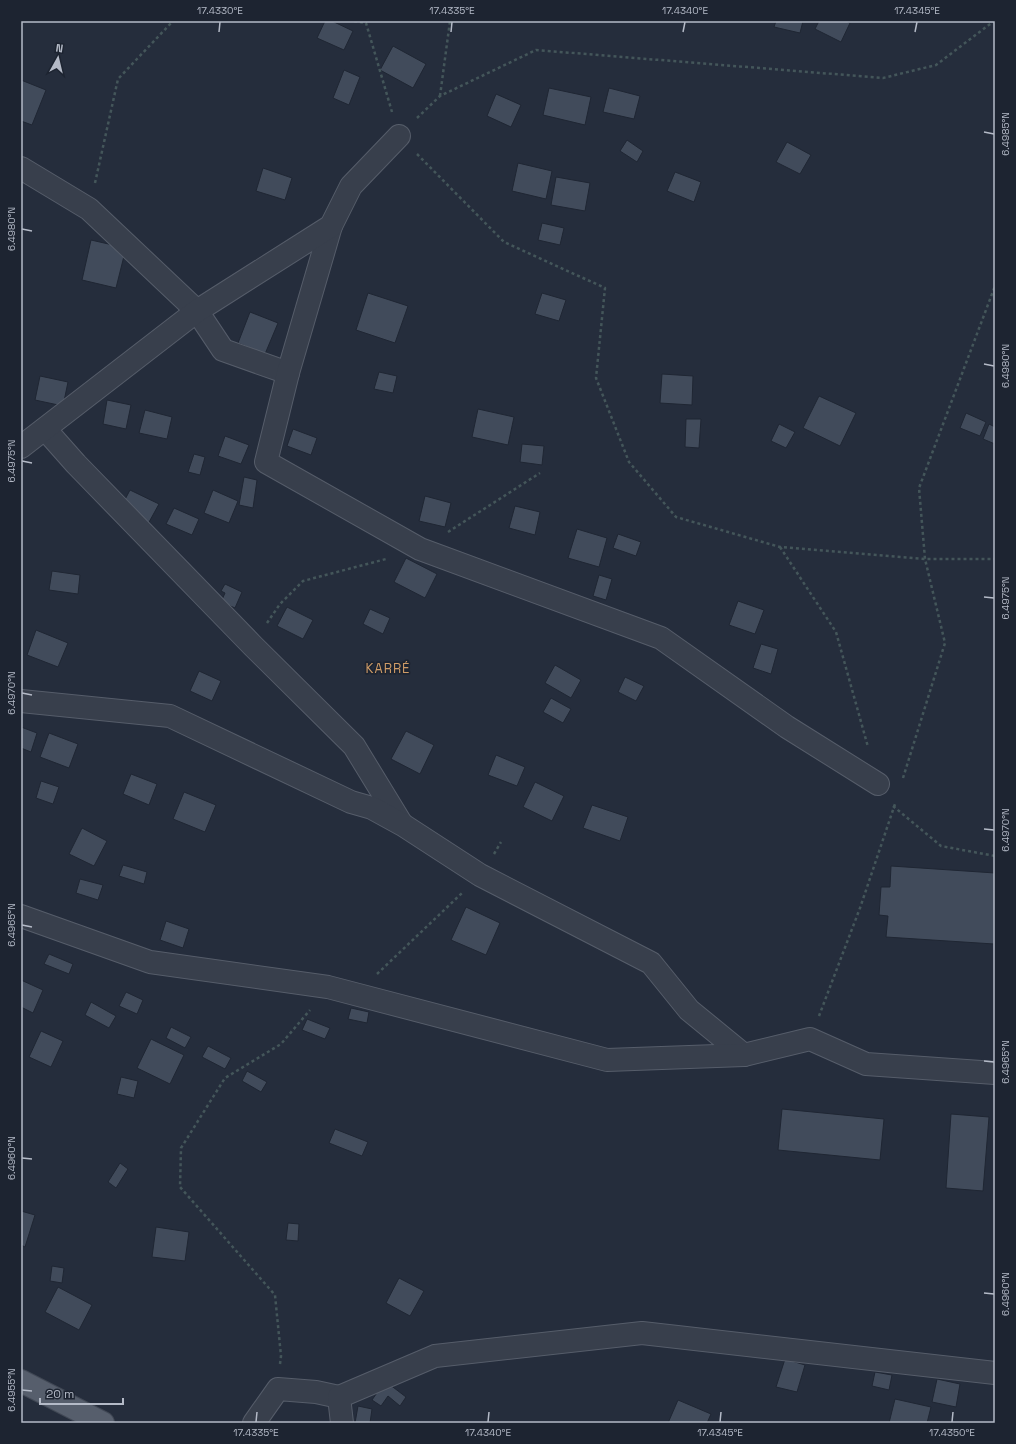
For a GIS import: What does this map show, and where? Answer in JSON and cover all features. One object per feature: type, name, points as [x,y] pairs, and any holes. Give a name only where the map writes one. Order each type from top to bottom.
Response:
[{"type":"main road","points":[[21,1381],[103,1423]]},
{"type":"street","points":[[399,136],[352,186],[331,226],[288,373],[266,462],[420,549],[661,638],[787,727],[878,784]]},
{"type":"street","points":[[21,168],[89,209],[198,310],[224,350],[288,373]]},
{"type":"street","points":[[21,448],[198,310],[331,226]]},
{"type":"street","points":[[45,429],[81,470],[253,646],[354,746],[403,825]]},
{"type":"street","points":[[21,702],[170,716],[351,802],[372,808],[403,825],[480,875],[651,963],[689,1010],[744,1055]]},
{"type":"street","points":[[21,916],[150,962],[328,988],[608,1060],[744,1055],[810,1038],[866,1064],[995,1073]]},
{"type":"street","points":[[254,1423],[278,1389],[316,1392],[339,1397],[435,1356],[642,1333],[995,1373]]},
{"type":"street","points":[[339,1397],[342,1423]]},
{"type":"path","points":[[89,209],[118,79],[174,21]]},
{"type":"path","points":[[354,21],[366,22],[399,136],[504,242],[605,288],[596,378],[629,462],[676,517],[780,547],[925,559],[995,559]]},
{"type":"path","points":[[440,96],[450,21]]},
{"type":"path","points":[[399,136],[440,96],[536,50],[883,78],[936,65],[994,21]]},
{"type":"path","points":[[901,785],[945,644],[925,559],[919,488],[995,286]]},
{"type":"path","points":[[780,547],[836,632],[878,784],[894,808],[941,846],[995,856]]},
{"type":"path","points":[[810,1038],[860,908],[896,800]]},
{"type":"path","points":[[374,977],[480,875],[501,842]]},
{"type":"path","points":[[278,1389],[281,1356],[275,1295],[180,1187],[181,1148],[225,1078],[282,1044],[328,988]]},
{"type":"building","points":[[325,21],[332,21],[353,31],[344,50],[317,38]]},
{"type":"building","points":[[776,21],[803,21],[800,33],[774,27]]},
{"type":"building","points":[[819,21],[846,21],[850,23],[841,42],[815,29]]},
{"type":"building","points":[[393,46],[426,64],[413,88],[380,70]]},
{"type":"building","points":[[344,70],[360,77],[349,105],[333,98]]},
{"type":"building","points":[[21,80],[46,90],[32,125],[21,121]]},
{"type":"building","points":[[549,88],[591,97],[585,125],[543,115]]},
{"type":"building","points":[[609,88],[640,96],[634,119],[603,112]]},
{"type":"building","points":[[496,94],[521,105],[511,127],[487,116]]},
{"type":"building","points":[[627,140],[643,151],[637,162],[620,151]]},
{"type":"building","points":[[787,142],[811,155],[800,174],[776,162]]},
{"type":"building","points":[[518,163],[552,171],[546,199],[512,191]]},
{"type":"building","points":[[263,168],[292,178],[285,200],[256,191]]},
{"type":"building","points":[[675,172],[701,182],[694,202],[667,191]]},
{"type":"building","points":[[556,177],[590,183],[585,211],[551,205]]},
{"type":"building","points":[[542,223],[564,228],[560,245],[538,240]]},
{"type":"building","points":[[91,240],[126,248],[116,288],[82,280]]},
{"type":"building","points":[[368,293],[408,306],[395,343],[356,330]]},
{"type":"building","points":[[542,293],[566,300],[559,321],[535,314]]},
{"type":"building","points":[[250,312],[278,323],[265,354],[238,343]]},
{"type":"building","points":[[379,372],[397,376],[393,393],[374,389]]},
{"type":"building","points":[[662,374],[693,376],[692,405],[660,403]]},
{"type":"building","points":[[40,376],[68,382],[63,406],[35,400]]},
{"type":"building","points":[[819,396],[856,413],[840,446],[803,428]]},
{"type":"building","points":[[107,400],[131,405],[126,429],[103,424]]},
{"type":"building","points":[[478,409],[514,417],[508,445],[472,437]]},
{"type":"building","points":[[145,410],[172,417],[167,439],[139,433]]},
{"type":"building","points":[[966,413],[986,422],[980,436],[960,428]]},
{"type":"building","points":[[686,419],[701,419],[699,448],[685,447]]},
{"type":"building","points":[[779,424],[795,432],[786,448],[771,441]]},
{"type":"building","points":[[989,424],[995,427],[995,444],[983,439]]},
{"type":"building","points":[[293,429],[317,438],[311,455],[287,446]]},
{"type":"building","points":[[225,436],[249,445],[241,464],[218,456]]},
{"type":"building","points":[[522,444],[544,446],[542,465],[520,462]]},
{"type":"building","points":[[194,454],[205,457],[200,475],[188,472]]},
{"type":"building","points":[[244,477],[257,480],[253,508],[239,505]]},
{"type":"building","points":[[130,490],[159,504],[148,524],[120,509]]},
{"type":"building","points":[[213,490],[238,501],[229,523],[204,513]]},
{"type":"building","points":[[425,496],[451,503],[445,527],[419,521]]},
{"type":"building","points":[[515,506],[540,512],[535,535],[509,528]]},
{"type":"building","points":[[174,508],[199,519],[192,535],[166,524]]},
{"type":"building","points":[[577,529],[607,538],[599,567],[568,558]]},
{"type":"building","points":[[618,534],[641,542],[636,556],[613,548]]},
{"type":"building","points":[[406,558],[437,574],[425,598],[394,582]]},
{"type":"building","points":[[52,571],[80,575],[78,594],[49,590]]},
{"type":"building","points":[[599,575],[612,579],[606,600],[593,596]]},
{"type":"building","points":[[225,584],[242,592],[235,608],[221,602],[225,593],[221,591]]},
{"type":"building","points":[[738,601],[764,610],[755,634],[729,625]]},
{"type":"building","points":[[287,607],[313,620],[303,639],[277,626]]},
{"type":"building","points":[[370,609],[390,618],[383,634],[363,624]]},
{"type":"building","points":[[36,630],[68,643],[58,667],[27,655]]},
{"type":"building","points":[[761,644],[778,649],[771,674],[753,668]]},
{"type":"building","points":[[555,665],[581,680],[571,698],[545,683]]},
{"type":"building","points":[[199,671],[221,681],[212,701],[190,691]]},
{"type":"building","points":[[625,677],[644,686],[636,701],[618,692]]},
{"type":"building","points":[[551,698],[571,709],[563,723],[543,712]]},
{"type":"building","points":[[21,727],[37,733],[31,752],[21,748]]},
{"type":"building","points":[[406,731],[434,745],[420,774],[391,759]]},
{"type":"building","points":[[49,733],[78,744],[69,768],[40,757]]},
{"type":"building","points":[[496,755],[525,767],[517,786],[488,775]]},
{"type":"building","points":[[131,774],[157,784],[149,805],[123,794]]},
{"type":"building","points":[[41,781],[59,787],[53,804],[36,798]]},
{"type":"building","points":[[535,782],[564,796],[552,821],[523,807]]},
{"type":"building","points":[[184,792],[216,805],[205,832],[173,819]]},
{"type":"building","points":[[592,805],[628,817],[620,841],[583,828]]},
{"type":"building","points":[[82,828],[107,841],[94,866],[69,854]]},
{"type":"building","points":[[123,865],[147,872],[144,884],[119,876]]},
{"type":"building","points":[[891,866],[995,873],[994,944],[886,937],[888,916],[879,915],[881,887],[890,887]]},
{"type":"building","points":[[80,879],[103,885],[98,900],[76,893]]},
{"type":"building","points":[[466,907],[500,923],[486,955],[451,940]]},
{"type":"building","points":[[166,921],[189,929],[183,948],[160,940]]},
{"type":"building","points":[[49,954],[73,964],[69,974],[44,964]]},
{"type":"building","points":[[21,980],[43,990],[33,1013],[21,1007]]},
{"type":"building","points":[[126,992],[143,1000],[137,1014],[119,1006]]},
{"type":"building","points":[[91,1002],[116,1016],[109,1028],[85,1015]]},
{"type":"building","points":[[351,1008],[369,1012],[367,1023],[348,1019]]},
{"type":"building","points":[[307,1019],[330,1028],[325,1039],[302,1030]]},
{"type":"building","points":[[171,1027],[191,1037],[185,1048],[166,1038]]},
{"type":"building","points":[[41,1031],[63,1041],[51,1067],[29,1057]]},
{"type":"building","points":[[151,1039],[184,1055],[170,1084],[137,1068]]},
{"type":"building","points":[[208,1046],[231,1058],[225,1069],[202,1057]]},
{"type":"building","points":[[247,1071],[267,1082],[261,1092],[242,1081]]},
{"type":"building","points":[[121,1077],[138,1081],[134,1098],[117,1094]]},
{"type":"building","points":[[782,1109],[884,1119],[880,1160],[778,1150]]},
{"type":"building","points":[[951,1114],[989,1117],[983,1191],[946,1188]]},
{"type":"building","points":[[335,1129],[368,1142],[362,1156],[329,1143]]},
{"type":"building","points":[[120,1163],[128,1169],[116,1188],[108,1182]]},
{"type":"building","points":[[21,1211],[35,1215],[25,1247],[21,1245]]},
{"type":"building","points":[[288,1223],[299,1224],[298,1241],[286,1240]]},
{"type":"building","points":[[156,1227],[189,1232],[185,1261],[152,1257]]},
{"type":"building","points":[[52,1266],[64,1268],[62,1283],[50,1281]]},
{"type":"building","points":[[399,1278],[424,1291],[410,1316],[386,1303]]},
{"type":"building","points":[[58,1287],[92,1305],[79,1330],[45,1312]]},
{"type":"building","points":[[785,1359],[805,1365],[797,1392],[776,1387]]},
{"type":"building","points":[[875,1372],[892,1375],[889,1390],[872,1386]]},
{"type":"building","points":[[937,1379],[960,1384],[956,1407],[932,1402]]},
{"type":"building","points":[[385,1381],[406,1397],[400,1406],[388,1396],[381,1406],[372,1400]]},
{"type":"building","points":[[895,1399],[931,1407],[927,1423],[889,1423]]},
{"type":"building","points":[[678,1400],[711,1414],[707,1423],[668,1423]]},
{"type":"building","points":[[358,1406],[372,1409],[370,1423],[355,1423]]},
{"type":"district","name":"KARRÉ","points":[[388,668]]}]
